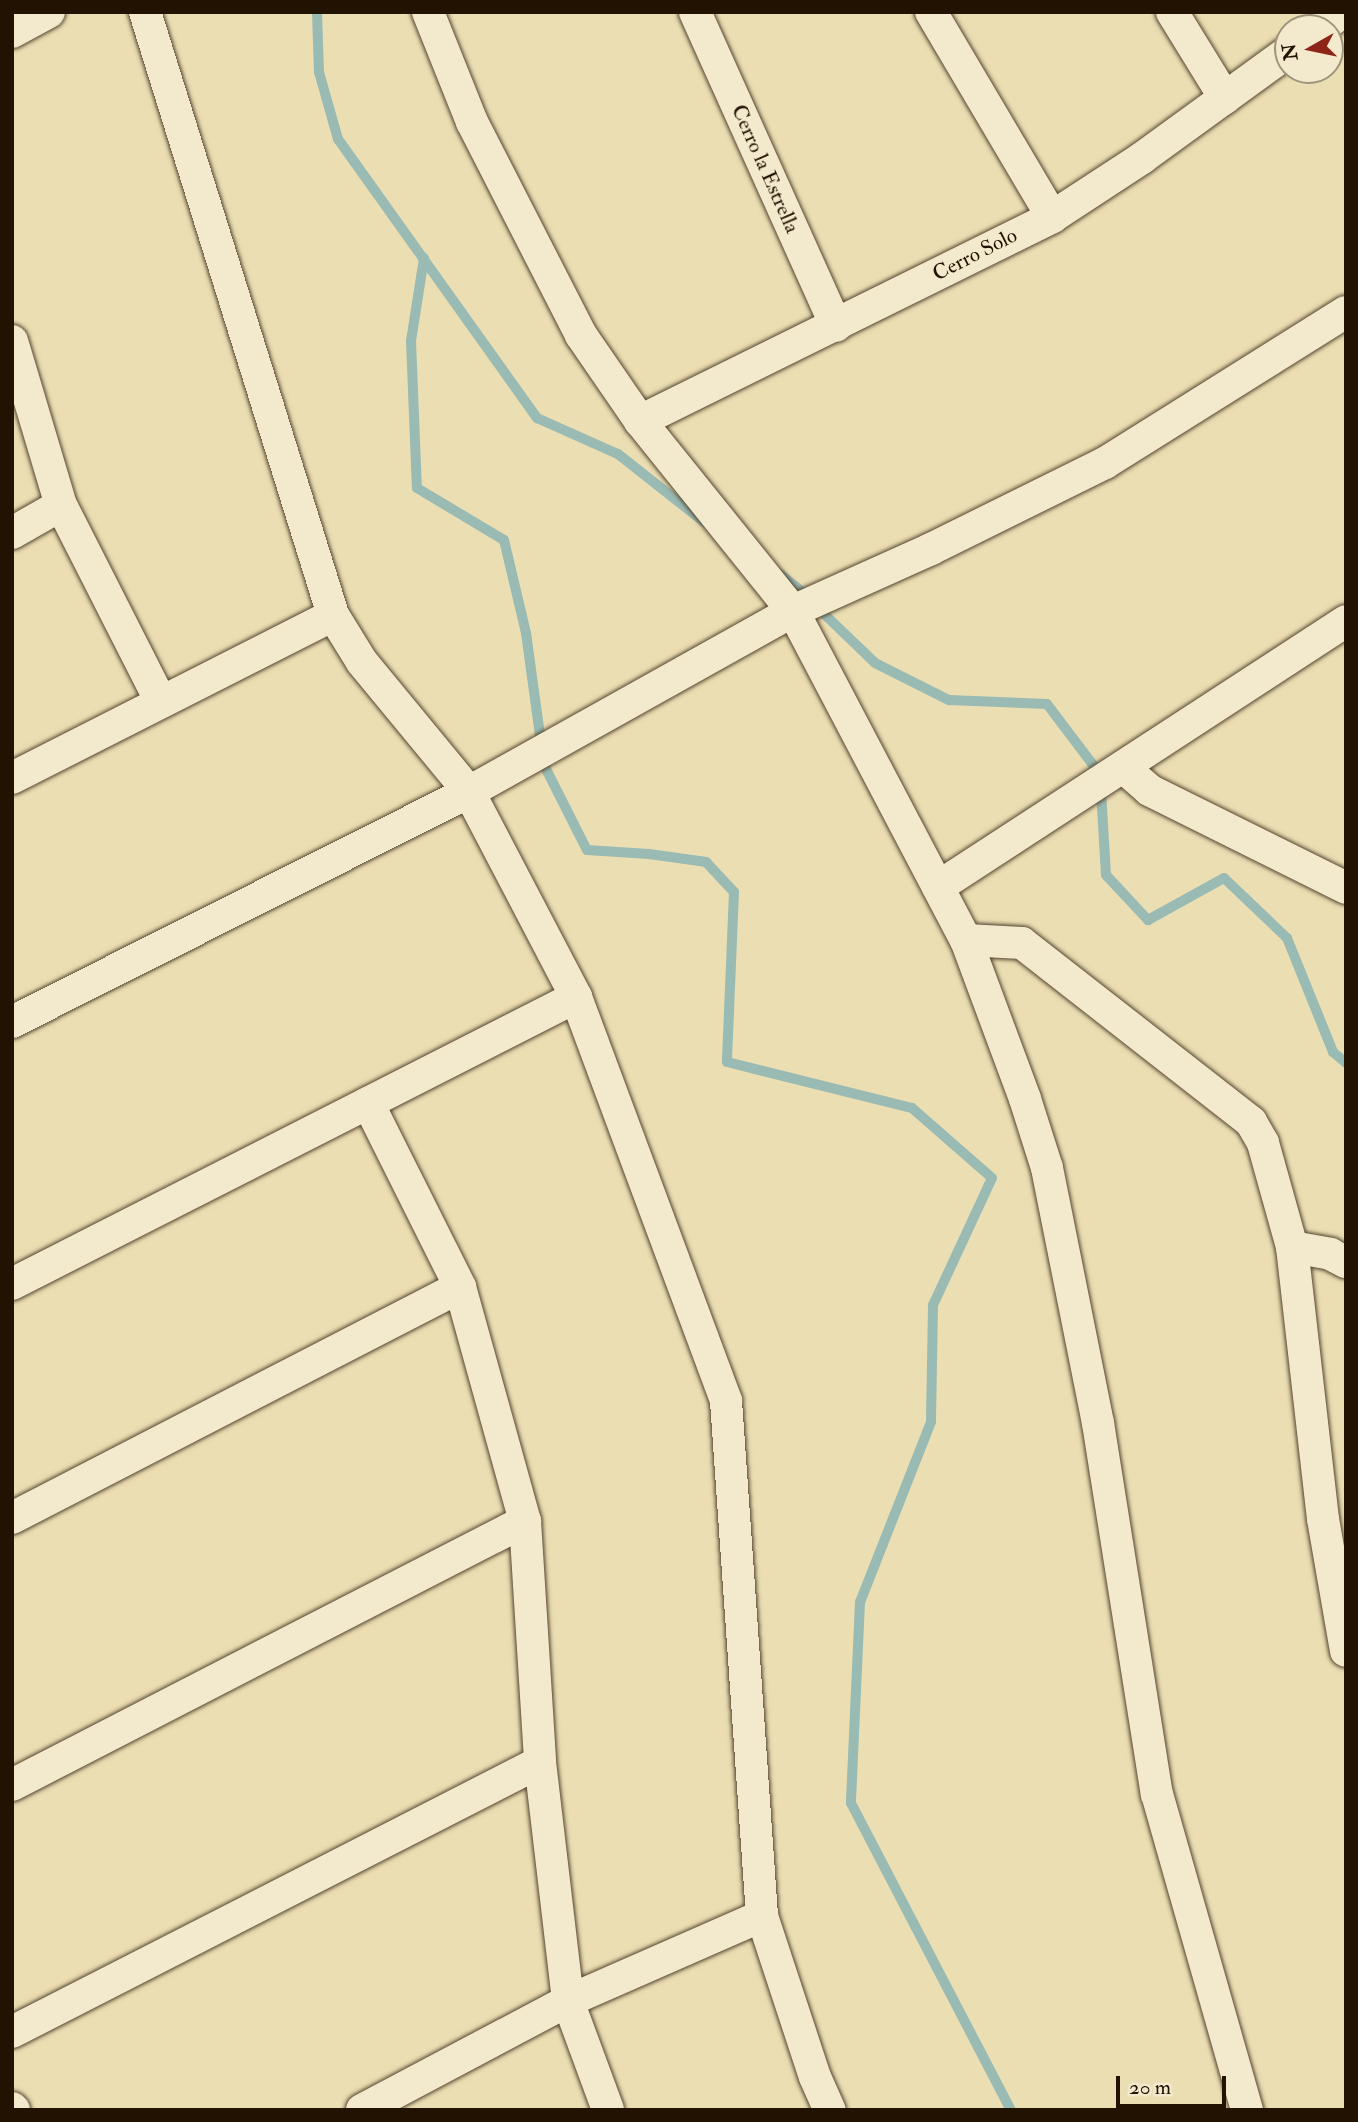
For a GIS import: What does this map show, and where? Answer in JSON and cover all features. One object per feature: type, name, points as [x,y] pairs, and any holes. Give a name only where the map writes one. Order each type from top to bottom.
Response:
[{"type":"street","points":[[12,32],[50,12]]},
{"type":"street","points":[[145,12],[334,615],[362,662],[469,792],[576,997],[726,1401],[762,1916],[830,2110]]},
{"type":"street","points":[[428,12],[472,122],[581,335],[640,421],[793,611],[966,940],[1026,1099],[1047,1168],[1098,1423],[1157,1794],[1247,2110]]},
{"type":"street","name":"Cerro la Estrella","points":[[695,12],[836,326]]},
{"type":"street","points":[[930,12],[1052,217]]},
{"type":"street","points":[[1172,12],[1225,98]]},
{"type":"street","name":"Cerro Solo","points":[[640,421],[1052,217],[1274,62]]},
{"type":"street","points":[[12,1022],[469,792],[793,611],[931,549],[1105,463],[1346,312]]},
{"type":"street","points":[[12,341],[61,505],[161,702]]},
{"type":"street","points":[[12,533],[61,505]]},
{"type":"street","points":[[12,778],[334,615]]},
{"type":"street","points":[[938,887],[1346,621]]},
{"type":"street","points":[[1123,767],[1149,790],[1346,888]]},
{"type":"street","points":[[966,940],[1022,943],[1251,1122],[1263,1143],[1292,1247],[1323,1519],[1346,1651]]},
{"type":"street","points":[[12,1284],[576,997]]},
{"type":"street","points":[[368,1103],[460,1287],[525,1521],[540,1762],[568,2001],[608,2110]]},
{"type":"street","points":[[1292,1247],[1330,1254],[1346,1262]]},
{"type":"street","points":[[12,1518],[460,1287]]},
{"type":"street","points":[[12,1785],[525,1521]]},
{"type":"street","points":[[12,2032],[540,1762]]},
{"type":"street","points":[[362,2110],[568,2001],[762,1916]]},
{"type":"waterway","points":[[317,12],[319,72],[338,139],[537,418],[618,454],[704,522]]},
{"type":"waterway","points":[[424,258],[411,341],[417,488],[504,540],[526,633],[540,735]]},
{"type":"waterway","points":[[780,574],[805,594]]},
{"type":"waterway","points":[[820,610],[875,663],[949,700],[1047,704],[1100,774],[1106,875],[1148,920],[1224,878],[1287,938],[1333,1052],[1346,1063]]},
{"type":"waterway","points":[[545,767],[587,850],[649,854],[706,862],[734,892],[727,1062],[912,1108],[992,1178],[933,1305],[931,1422],[860,1602],[851,1803],[1011,2110]]}]
